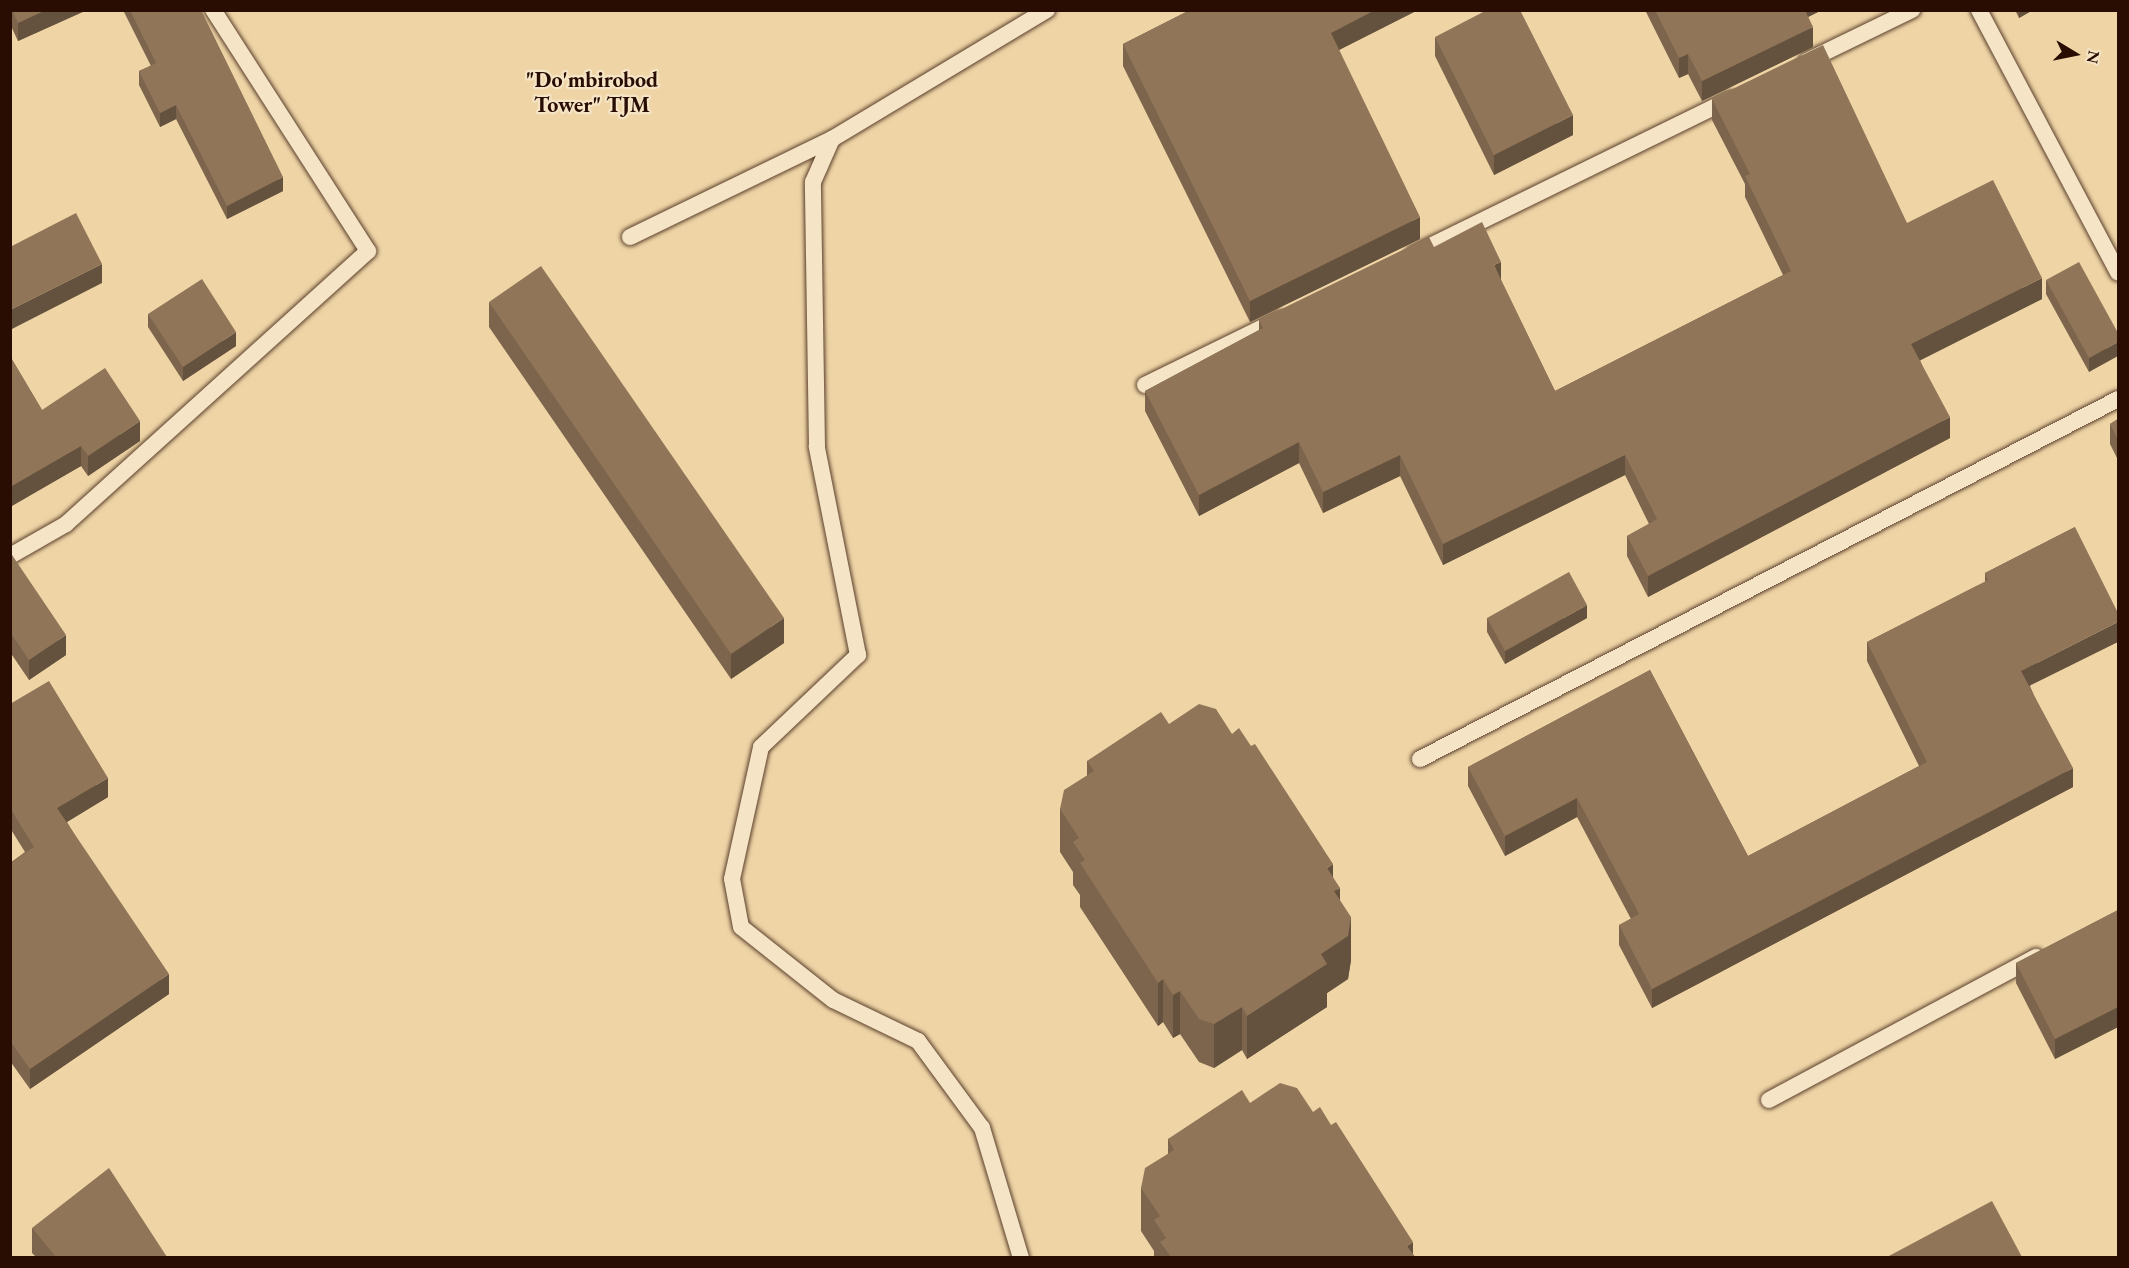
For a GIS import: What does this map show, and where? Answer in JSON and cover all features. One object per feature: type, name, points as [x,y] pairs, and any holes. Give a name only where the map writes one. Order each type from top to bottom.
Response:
[{"type":"lane","points":[[10,556],[66,524],[368,251],[213,10]]},
{"type":"lane","points":[[630,237],[832,139],[1047,10]]},
{"type":"lane","points":[[1794,68],[1912,10]]},
{"type":"lane","points":[[1979,10],[2118,272]]},
{"type":"lane","points":[[1401,260],[1741,94]]},
{"type":"lane","points":[[832,139],[813,182],[817,447],[858,655],[761,747],[732,879],[741,927],[833,1000],[918,1041],[982,1128],[1021,1257]]},
{"type":"lane","points":[[1145,385],[1294,312]]},
{"type":"lane","points":[[1420,759],[2118,399]]},
{"type":"lane","points":[[1769,1100],[2057,946]]},
{"type":"building","points":[[12,10],[46,10],[18,23]]},
{"type":"building","points":[[130,10],[201,10],[283,177],[227,206],[176,105],[160,113],[139,71],[156,63]]},
{"type":"building","points":[[1190,10],[1375,10],[1331,33],[1420,217],[1250,301],[1123,44]]},
{"type":"building","points":[[1487,10],[1520,10],[1573,115],[1494,155],[1435,37]]},
{"type":"building","points":[[1655,10],[1805,10],[1813,27],[1702,81],[1688,54],[1679,58]]},
{"type":"building","points":[[1823,45],[1907,223],[1993,180],[2042,278],[1911,344],[1950,417],[1648,576],[1627,536],[1657,519],[1625,455],[1443,544],[1400,455],[1323,492],[1299,442],[1199,495],[1145,391],[1263,328],[1259,320],[1429,237],[1434,247],[1482,222],[1501,262],[1494,265],[1555,391],[1791,271],[1745,176],[1750,174],[1712,99]]},
{"type":"building","points":[[76,213],[102,264],[10,310],[10,247]]},
{"type":"building","points":[[2079,262],[2118,333],[2118,342],[2089,358],[2046,280]]},
{"type":"building","points":[[541,266],[784,618],[731,654],[489,302]]},
{"type":"building","points":[[202,279],[236,332],[183,367],[148,314]]},
{"type":"building","points":[[10,356],[42,410],[105,368],[140,421],[88,456],[81,446],[10,487]]},
{"type":"building","points":[[2118,419],[2118,440],[2110,424]]},
{"type":"building","points":[[2075,527],[2118,613],[2118,622],[2021,671],[2073,768],[1652,989],[1619,925],[1639,914],[1577,798],[1505,836],[1468,767],[1650,670],[1748,856],[1927,762],[1867,642],[1988,580],[1985,573]]},
{"type":"building","points":[[10,552],[66,635],[29,660],[10,632]]},
{"type":"building","points":[[1569,572],[1587,605],[1505,651],[1487,618]]},
{"type":"building","points":[[49,681],[108,778],[57,808],[169,974],[30,1069],[10,1041],[10,863],[34,847],[10,808],[10,704]]},
{"type":"building","points":[[1199,704],[1216,709],[1232,734],[1239,728],[1251,746],[1255,744],[1333,864],[1327,868],[1340,888],[1334,891],[1351,917],[1348,936],[1321,954],[1327,964],[1247,1016],[1242,1007],[1214,1024],[1199,1019],[1180,991],[1173,995],[1163,979],[1158,983],[1080,863],[1085,860],[1073,842],[1079,838],[1060,809],[1064,790],[1094,771],[1087,761],[1161,712],[1169,724]]},
{"type":"building","points":[[2118,910],[2118,1007],[2055,1039],[2016,963]]},
{"type":"building","points":[[1280,1083],[1297,1088],[1313,1112],[1320,1107],[1331,1125],[1336,1122],[1413,1242],[1407,1246],[1415,1257],[1171,1257],[1160,1242],[1166,1238],[1154,1220],[1160,1216],[1141,1188],[1145,1168],[1174,1150],[1168,1139],[1242,1090],[1250,1103]]},
{"type":"building","points":[[109,1168],[167,1257],[56,1257],[32,1228]]},
{"type":"building","points":[[1992,1201],[2022,1257],[1887,1257]]},
{"type":"district","name":"\"Do'mbirobod Tower\" TJM","points":[[592,92]]}]
